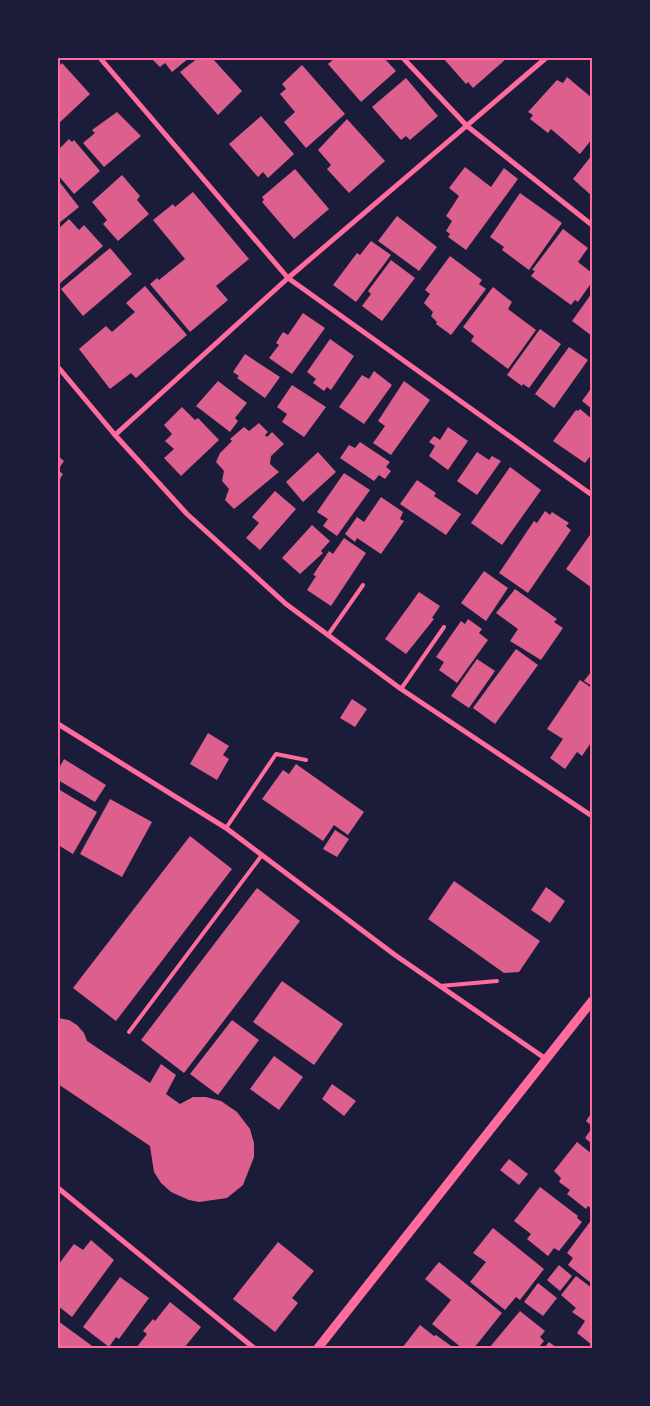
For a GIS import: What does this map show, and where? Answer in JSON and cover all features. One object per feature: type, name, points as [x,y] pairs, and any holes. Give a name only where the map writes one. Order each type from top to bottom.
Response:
[{"type":"street","points":[[100,58],[288,278],[592,495]]},
{"type":"street","points":[[403,58],[467,126],[592,225]]},
{"type":"street","points":[[115,435],[288,278],[546,58]]},
{"type":"street","points":[[58,367],[115,435],[187,514],[286,604],[401,689],[592,816]]},
{"type":"street","points":[[58,724],[226,828],[440,986],[546,1059]]},
{"type":"street","points":[[318,1348],[592,1001]]},
{"type":"street","points":[[58,1188],[254,1348]]},
{"type":"lane","points":[[328,635],[364,585]]},
{"type":"lane","points":[[401,689],[444,627]]},
{"type":"lane","points":[[226,828],[276,754],[306,760]]},
{"type":"lane","points":[[128,1032],[262,855]]},
{"type":"lane","points":[[440,986],[497,981]]},
{"type":"building","points":[[151,58],[189,58],[172,72],[165,63],[160,67]]},
{"type":"building","points":[[198,58],[212,58],[242,91],[218,115],[180,72]]},
{"type":"building","points":[[335,58],[384,58],[396,71],[361,102],[328,64]]},
{"type":"building","points":[[443,58],[506,59],[473,88],[468,82],[466,84]]},
{"type":"building","points":[[62,63],[90,94],[58,124],[58,67]]},
{"type":"building","points":[[302,65],[345,114],[306,148],[284,122],[295,112],[280,94],[286,89],[282,84]]},
{"type":"building","points":[[567,77],[592,98],[592,139],[580,154],[551,129],[548,133],[530,119],[533,115],[528,112],[557,80],[563,83]]},
{"type":"building","points":[[406,78],[438,116],[410,140],[406,136],[401,140],[372,107]]},
{"type":"building","points":[[117,112],[141,136],[104,167],[83,143],[95,133],[92,130]]},
{"type":"building","points":[[261,116],[294,154],[268,178],[263,172],[258,177],[229,144]]},
{"type":"building","points":[[347,119],[385,161],[349,193],[327,169],[331,165],[318,150]]},
{"type":"building","points":[[69,139],[72,142],[74,140],[100,171],[74,194],[58,175],[58,150]]},
{"type":"building","points":[[592,155],[592,196],[573,179]]},
{"type":"building","points":[[465,167],[491,187],[504,168],[518,179],[466,250],[448,237],[450,234],[446,231],[452,221],[446,216],[459,196],[449,188]]},
{"type":"building","points":[[295,169],[329,209],[294,239],[262,202],[264,200],[262,197]]},
{"type":"building","points":[[122,175],[140,196],[137,200],[149,214],[118,241],[103,224],[107,220],[92,202]]},
{"type":"building","points":[[58,180],[79,207],[58,224]]},
{"type":"building","points":[[193,192],[249,259],[216,286],[228,300],[190,332],[150,284],[157,278],[159,280],[185,259],[153,220],[173,204],[175,207]]},
{"type":"building","points":[[520,193],[562,223],[529,270],[502,250],[504,247],[490,237]]},
{"type":"building","points":[[397,216],[437,247],[419,271],[378,241]]},
{"type":"building","points":[[69,219],[79,230],[84,225],[103,246],[58,285],[58,229]]},
{"type":"building","points":[[563,229],[588,248],[578,262],[592,273],[592,282],[578,302],[575,300],[571,305],[531,276],[535,271],[532,270]]},
{"type":"building","points":[[371,241],[391,255],[356,302],[333,285],[357,253],[360,255]]},
{"type":"building","points":[[110,248],[132,274],[83,316],[61,289]]},
{"type":"building","points":[[450,256],[482,280],[479,284],[486,289],[451,335],[436,324],[437,322],[431,316],[433,312],[424,303],[430,294],[425,290]]},
{"type":"building","points":[[391,260],[415,278],[382,321],[362,306],[371,294],[368,291]]},
{"type":"building","points":[[145,286],[187,335],[136,378],[131,373],[110,389],[79,349],[106,326],[112,332],[135,312],[126,303]]},
{"type":"building","points":[[493,287],[512,302],[508,309],[536,330],[508,369],[471,341],[474,336],[463,327]]},
{"type":"building","points":[[592,293],[592,336],[572,321]]},
{"type":"building","points":[[303,313],[325,328],[292,374],[269,358],[279,345],[276,343],[283,332],[288,335]]},
{"type":"building","points":[[540,329],[561,344],[529,388],[523,384],[522,386],[507,375]]},
{"type":"building","points":[[330,339],[354,356],[331,390],[327,387],[324,391],[313,383],[316,379],[307,372]]},
{"type":"building","points":[[569,347],[588,360],[554,408],[535,394]]},
{"type":"building","points":[[245,354],[280,377],[265,398],[237,378],[239,376],[233,372]]},
{"type":"building","points":[[374,371],[392,385],[364,424],[339,407],[362,375],[369,379]]},
{"type":"building","points":[[218,381],[247,403],[235,418],[238,421],[230,432],[196,406]]},
{"type":"building","points":[[404,381],[430,400],[391,455],[373,443],[385,426],[378,421]]},
{"type":"building","points":[[292,385],[326,407],[304,437],[282,422],[287,414],[277,407]]},
{"type":"building","points":[[592,387],[592,409],[582,401]]},
{"type":"building","points":[[182,407],[195,420],[198,418],[219,440],[181,476],[164,458],[174,449],[165,441],[172,434],[164,425]]},
{"type":"building","points":[[580,409],[592,419],[592,454],[585,463],[553,441],[576,410]]},
{"type":"building","points":[[259,423],[268,432],[265,435],[267,437],[272,432],[284,444],[271,456],[270,464],[279,472],[234,509],[225,500],[229,489],[222,481],[224,471],[216,462],[220,453],[232,441],[230,439],[244,427],[249,431]]},
{"type":"building","points":[[448,427],[468,441],[448,470],[429,456],[435,446],[429,442],[434,436],[440,440]]},
{"type":"building","points":[[360,442],[390,462],[386,467],[391,471],[385,479],[379,475],[374,481],[340,458],[349,445],[355,448]]},
{"type":"building","points":[[318,452],[336,472],[303,502],[286,482]]},
{"type":"building","points":[[477,452],[489,460],[492,456],[501,461],[477,495],[457,481]]},
{"type":"building","points":[[58,456],[64,461],[58,470]]},
{"type":"building","points":[[510,467],[541,490],[502,545],[471,523]]},
{"type":"building","points":[[58,470],[63,474],[60,479],[58,477]]},
{"type":"building","points":[[344,473],[370,490],[337,536],[323,526],[328,519],[317,512]]},
{"type":"building","points":[[417,480],[436,493],[434,496],[461,514],[446,535],[400,504]]},
{"type":"building","points":[[275,491],[296,509],[260,550],[246,538],[259,523],[252,517]]},
{"type":"building","points":[[381,497],[403,512],[400,519],[404,521],[381,554],[357,538],[355,542],[345,534],[357,517],[364,522]]},
{"type":"building","points":[[545,511],[550,515],[552,512],[569,523],[566,526],[571,530],[528,593],[499,573],[534,521],[537,523]]},
{"type":"building","points":[[312,525],[330,541],[321,551],[323,553],[300,574],[282,558]]},
{"type":"building","points":[[592,532],[592,588],[566,569]]},
{"type":"building","points":[[344,538],[366,553],[331,606],[307,590],[316,576],[313,575],[329,551],[333,554]]},
{"type":"building","points":[[484,571],[508,588],[486,621],[461,603]]},
{"type":"building","points":[[515,589],[557,619],[554,622],[563,628],[541,660],[510,641],[518,629],[496,613]]},
{"type":"building","points":[[419,592],[440,606],[432,618],[434,619],[406,654],[385,639]]},
{"type":"building","points":[[468,619],[482,629],[479,633],[488,640],[457,683],[439,670],[444,662],[436,657],[461,621],[465,624]]},
{"type":"building","points":[[516,649],[538,665],[495,724],[473,708]]},
{"type":"building","points":[[477,659],[495,671],[469,708],[451,696]]},
{"type":"building","points":[[592,673],[592,686],[584,681]]},
{"type":"building","points":[[580,680],[592,688],[592,741],[582,756],[577,752],[565,769],[550,758],[563,739],[547,729]]},
{"type":"building","points":[[352,699],[367,709],[355,727],[340,718]]},
{"type":"building","points":[[208,733],[229,746],[223,755],[229,759],[217,780],[190,764]]},
{"type":"building","points":[[64,759],[106,785],[95,802],[58,780],[58,770]]},
{"type":"building","points":[[296,764],[364,812],[348,835],[334,825],[323,841],[262,799],[283,770],[289,774]]},
{"type":"building","points":[[58,789],[97,812],[73,854],[58,845]]},
{"type":"building","points":[[110,799],[152,822],[122,877],[80,854]]},
{"type":"building","points":[[335,830],[349,839],[337,857],[323,849]]},
{"type":"building","points":[[190,836],[232,869],[116,1021],[73,988]]},
{"type":"building","points":[[454,881],[540,941],[519,972],[504,973],[428,919]]},
{"type":"building","points":[[546,887],[565,901],[550,923],[531,910]]},
{"type":"building","points":[[257,888],[300,921],[184,1073],[141,1040]]},
{"type":"building","points":[[282,981],[343,1024],[314,1065],[253,1022]]},
{"type":"building","points":[[58,1018],[69,1020],[77,1025],[84,1033],[87,1041],[150,1083],[161,1064],[176,1075],[166,1094],[180,1104],[193,1097],[206,1097],[221,1101],[237,1112],[250,1129],[254,1143],[254,1157],[243,1185],[227,1198],[199,1202],[171,1192],[161,1183],[154,1172],[150,1146],[58,1084]]},
{"type":"building","points":[[232,1020],[259,1040],[218,1095],[190,1074]]},
{"type":"building","points":[[274,1056],[303,1077],[279,1110],[250,1089]]},
{"type":"building","points":[[332,1084],[356,1101],[344,1116],[322,1099]]},
{"type":"building","points":[[592,1112],[592,1126],[586,1121]]},
{"type":"building","points":[[592,1128],[592,1144],[585,1138]]},
{"type":"building","points":[[577,1142],[592,1154],[592,1209],[588,1206],[586,1209],[567,1194],[570,1190],[559,1182],[561,1178],[554,1171]]},
{"type":"building","points":[[509,1159],[528,1174],[519,1185],[500,1170]]},
{"type":"building","points":[[540,1187],[578,1216],[577,1218],[582,1222],[559,1251],[554,1248],[548,1256],[527,1239],[531,1234],[514,1221]]},
{"type":"building","points":[[592,1219],[591,1283],[568,1265],[573,1258],[567,1253]]},
{"type":"building","points":[[493,1228],[544,1269],[520,1300],[516,1297],[505,1310],[470,1282],[486,1262],[473,1253]]},
{"type":"building","points":[[91,1240],[114,1260],[72,1317],[58,1306],[58,1296],[60,1293],[58,1291],[58,1265],[74,1244],[83,1250]]},
{"type":"building","points":[[278,1242],[314,1271],[292,1298],[298,1303],[275,1332],[233,1299]]},
{"type":"building","points":[[439,1262],[502,1313],[474,1348],[462,1348],[432,1324],[451,1300],[425,1279]]},
{"type":"building","points":[[559,1265],[572,1276],[560,1291],[547,1280]]},
{"type":"building","points":[[576,1276],[592,1288],[592,1345],[577,1333],[585,1321],[572,1312],[576,1308],[561,1295]]},
{"type":"building","points":[[120,1277],[149,1298],[119,1339],[116,1337],[109,1347],[83,1327]]},
{"type":"building","points":[[538,1283],[557,1298],[543,1316],[524,1302]]},
{"type":"building","points":[[170,1302],[201,1327],[184,1348],[136,1348],[147,1334],[143,1331],[153,1319],[155,1321]]},
{"type":"building","points":[[520,1311],[545,1331],[540,1337],[544,1341],[538,1348],[489,1348]]},
{"type":"building","points":[[58,1321],[95,1348],[58,1348]]},
{"type":"building","points":[[420,1325],[434,1336],[436,1335],[454,1348],[402,1348]]},
{"type":"building","points":[[549,1342],[557,1348],[544,1348]]}]
